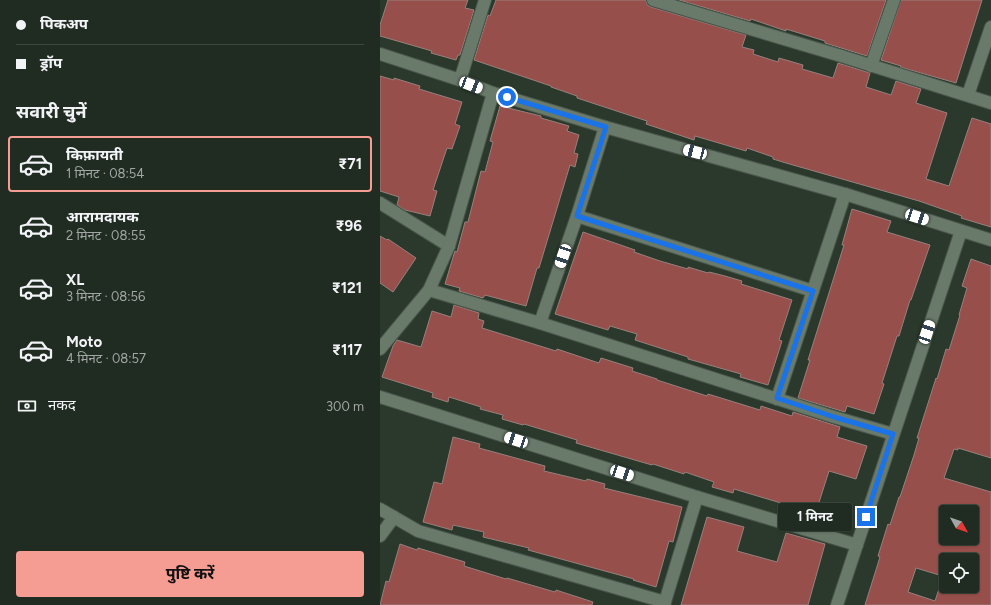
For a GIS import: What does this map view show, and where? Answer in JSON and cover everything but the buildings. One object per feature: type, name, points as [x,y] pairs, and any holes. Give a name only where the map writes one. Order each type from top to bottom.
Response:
[{"type":"street","points":[[460,80],[485,0]]},
{"type":"street","points":[[652,0],[686,4],[871,66],[991,103]]},
{"type":"street","points":[[871,66],[894,0]]},
{"type":"street","points":[[968,96],[991,27]]},
{"type":"street","points":[[380,54],[460,80],[493,93],[606,127],[845,194],[991,240]]},
{"type":"street","points":[[380,349],[429,290],[449,246],[493,93]]},
{"type":"street","points":[[540,323],[606,127]]},
{"type":"street","points":[[777,398],[845,194]]},
{"type":"street","points":[[380,203],[449,246]]},
{"type":"street","points":[[577,216],[813,291]]},
{"type":"street","points":[[837,605],[961,231]]},
{"type":"street","points":[[429,290],[540,323],[834,417],[893,434]]},
{"type":"street","points":[[380,397],[697,497],[856,545]]},
{"type":"street","points":[[380,509],[418,531],[664,604],[697,497]]},
{"type":"street","points":[[380,536],[394,517]]},
{"type":"route","points":[[507,97],[606,127],[577,216],[813,291],[777,398],[834,417],[893,434],[866,517]]}]
